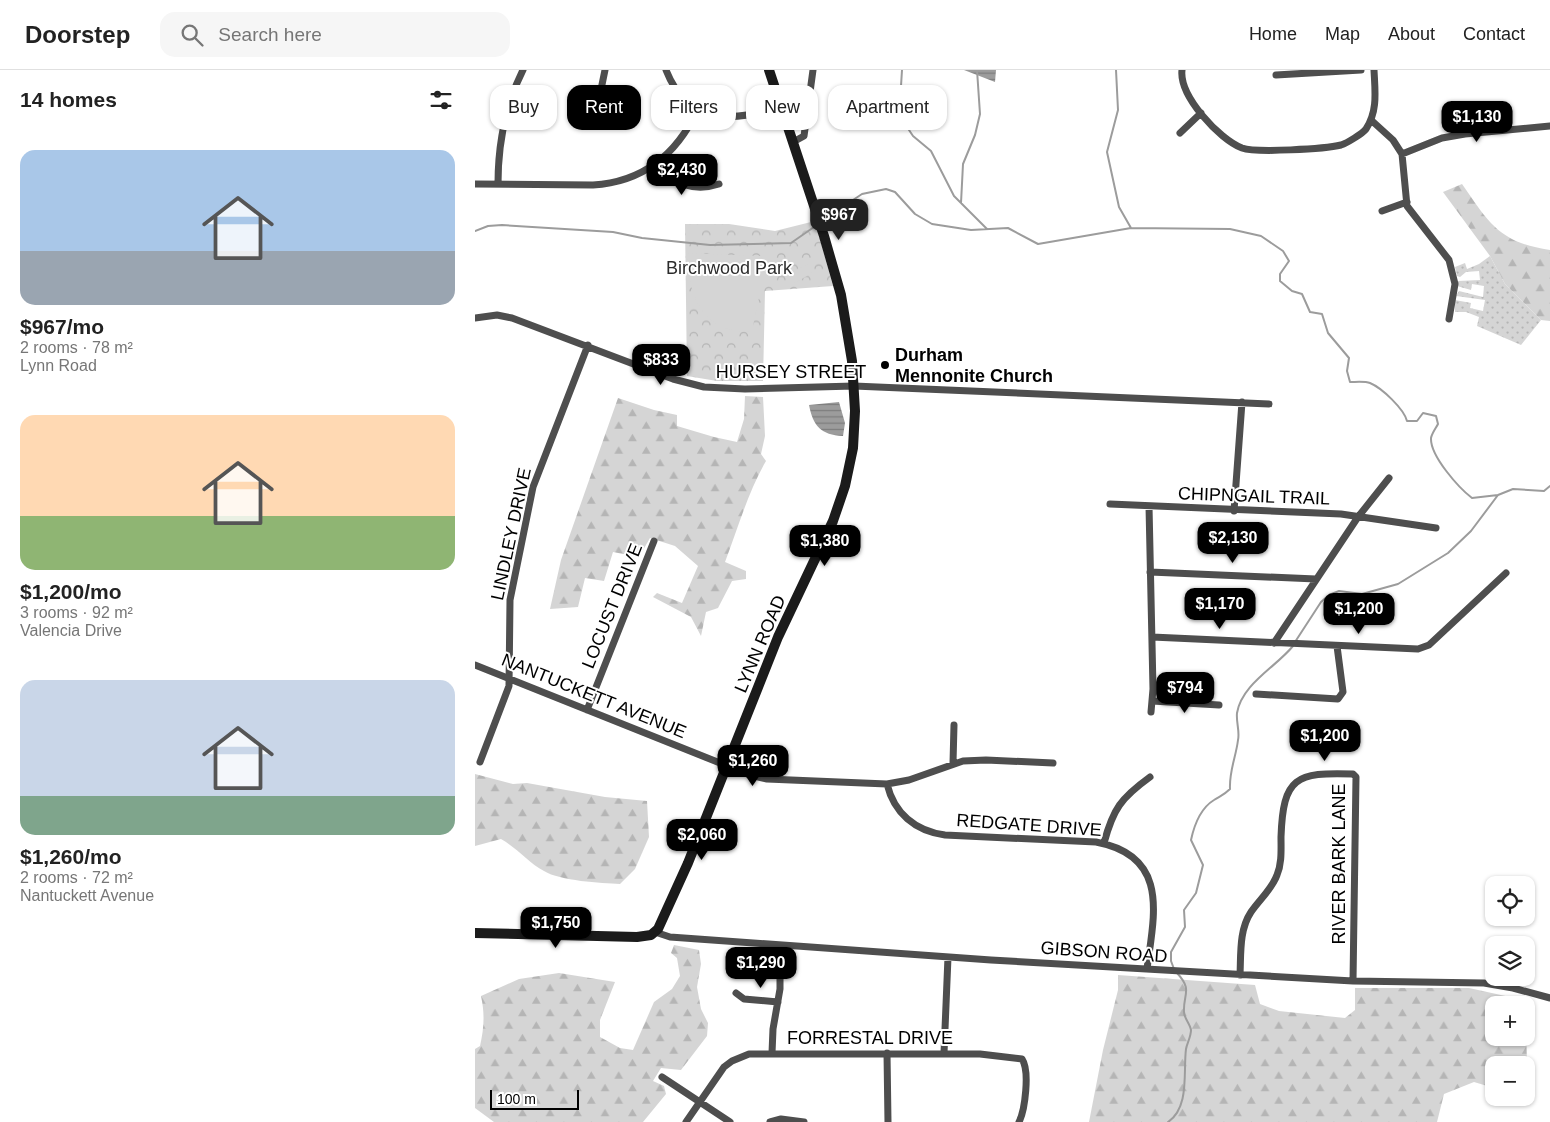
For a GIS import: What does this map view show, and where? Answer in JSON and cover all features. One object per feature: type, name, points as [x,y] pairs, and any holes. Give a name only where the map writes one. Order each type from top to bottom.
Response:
[{"type":"street","points":[[498,184],[501,138],[507,112],[522,70]]},
{"type":"street","points":[[602,85],[605,70]]},
{"type":"street","points":[[666,70],[673,85]]},
{"type":"street","name":"LYNN ROAD","points":[[769,70],[774,85]]},
{"type":"street","points":[[793,142],[804,136],[813,70]]},
{"type":"street","points":[[1181,70],[1189,98],[1222,136],[1241,147],[1257,151],[1341,145],[1365,131],[1375,107],[1374,70]]},
{"type":"street","points":[[1276,75],[1361,70]]},
{"type":"street","points":[[1180,133],[1201,113]]},
{"type":"street","points":[[1371,120],[1393,140],[1402,154],[1407,202],[1418,222],[1449,260],[1455,284],[1449,319]]},
{"type":"street","points":[[1402,154],[1443,138],[1465,134],[1550,126]]},
{"type":"street","points":[[475,184],[608,184],[632,178],[655,166],[686,130]]},
{"type":"street","name":"LYNN ROAD","points":[[655,932],[666,915],[778,637],[833,521],[843,494],[853,448],[854,386],[850,340],[839,286],[789,130]]},
{"type":"street","points":[[655,166],[670,178],[688,187],[706,187],[719,184]]},
{"type":"street","points":[[1383,211],[1407,202]]},
{"type":"street","name":"HURSEY STREET","points":[[475,318],[497,315],[512,318],[588,345],[673,379],[699,386],[745,389],[854,386],[1269,404]]},
{"type":"street","name":"LINDLEY DRIVE","points":[[480,762],[508,692],[510,679],[510,600],[529,500],[538,470],[588,345]]},
{"type":"street","points":[[1234,511],[1242,402]]},
{"type":"street","points":[[1274,643],[1358,517],[1389,478]]},
{"type":"street","name":"CHIPNGAIL TRAIL","points":[[1110,504],[1234,511],[1341,514],[1436,528]]},
{"type":"street","points":[[1149,506],[1153,701],[1151,712]]},
{"type":"street","name":"LOCUST DRIVE","points":[[587,710],[654,541]]},
{"type":"street","points":[[1149,572],[1316,579]]},
{"type":"street","points":[[1152,638],[1337,646],[1424,647],[1507,572]]},
{"type":"street","points":[[1256,694],[1338,699],[1343,692],[1337,646]]},
{"type":"street","name":"NANTUCKETT AVENUE","points":[[475,665],[727,766],[767,779],[887,784],[909,780],[953,763],[976,760],[1053,763]]},
{"type":"street","points":[[1153,701],[1219,706]]},
{"type":"street","points":[[953,763],[954,725]]},
{"type":"street","name":"RIVER BARK LANE","points":[[1240,974],[1244,927],[1251,912],[1272,886],[1279,869],[1282,809],[1286,795],[1299,780],[1313,774],[1353,774],[1356,778],[1353,981]]},
{"type":"street","points":[[1104,843],[1110,820],[1119,803],[1150,777]]},
{"type":"street","name":"REDGATE DRIVE","points":[[887,784],[898,810],[910,822],[927,832],[945,835],[1104,843],[1121,850],[1138,864],[1152,888],[1155,908],[1147,969]]},
{"type":"street","points":[[475,933],[637,937],[655,932]]},
{"type":"street","name":"GIBSON ROAD","points":[[655,932],[670,937],[948,957],[1353,981],[1485,984],[1513,988],[1550,998]]},
{"type":"street","points":[[772,1053],[773,1029],[780,989],[779,946]]},
{"type":"street","points":[[944,1053],[948,957]]},
{"type":"street","points":[[736,993],[743,999],[778,1002]]},
{"type":"street","points":[[887,1053],[888,1122]]},
{"type":"street","name":"FORRESTAL DRIVE","points":[[686,1122],[720,1071],[732,1061],[749,1054],[944,1053],[996,1055],[1021,1059],[1025,1063],[1025,1088],[1024,1109],[1019,1122]]},
{"type":"street","points":[[662,1077],[730,1122]]},
{"type":"street","points":[[770,1122],[781,1119],[804,1122]]},
{"type":"green space","points":[[1462,184],[1480,210],[1497,229],[1519,242],[1550,250],[1550,321],[1541,320],[1505,284],[1490,256],[1443,192]]},
{"type":"green space","name":"Birchwood Park","points":[[815,221],[833,286],[765,291],[763,381],[717,381],[687,376],[685,224],[729,224],[775,231]]},
{"type":"green space","points":[[688,253],[761,256],[766,264],[752,331],[735,331],[721,327],[701,309],[690,283]]},
{"type":"green space","points":[[1490,256],[1505,284],[1541,320],[1521,345],[1477,326],[1479,317],[1466,312],[1455,312],[1455,300],[1471,303],[1470,308],[1483,311],[1485,300],[1456,296],[1459,291],[1483,297],[1484,286],[1472,284],[1471,290],[1457,286],[1458,281],[1480,280],[1479,271],[1466,272],[1460,277],[1457,276],[1455,267],[1465,263],[1467,269],[1479,264]]},
{"type":"green space","points":[[807,264],[812,273],[793,284],[788,275]]},
{"type":"green space","points":[[745,396],[763,397],[765,436],[761,454],[766,461],[749,498],[725,562],[746,571],[746,579],[732,581],[718,608],[706,612],[701,636],[691,617],[653,597],[657,593],[682,603],[698,566],[675,546],[650,538],[639,557],[613,552],[604,581],[585,578],[578,607],[550,609],[561,560],[618,398],[654,410],[677,415],[677,426],[737,442],[744,419]]},
{"type":"green space","points":[[475,774],[513,784],[527,783],[605,797],[647,801],[649,837],[635,869],[620,884],[581,881],[560,877],[544,871],[501,839],[475,846]]},
{"type":"green space","points":[[674,945],[699,950],[701,964],[697,987],[701,1009],[708,1023],[707,1036],[681,1070],[661,1068],[653,1081],[664,1086],[666,1094],[643,1122],[494,1122],[475,1108],[475,1049],[480,1046],[483,1021],[481,996],[519,979],[559,973],[615,982],[600,1020],[600,1037],[620,1048],[633,1050],[654,1002],[672,989],[680,976],[677,958],[671,953]]},
{"type":"green space","points":[[1118,975],[1255,985],[1260,1004],[1279,1011],[1345,1018],[1355,1010],[1355,988],[1469,988],[1505,996],[1485,996],[1485,1046],[1527,1046],[1527,1056],[1485,1056],[1485,1085],[1474,1082],[1444,1094],[1437,1122],[1089,1122],[1103,1050],[1118,990]]},
{"type":"shaded area","points":[[964,70],[996,70],[995,82]]},
{"type":"shaded area","points":[[839,402],[845,423],[843,436],[829,434],[819,428],[813,419],[809,405]]},
{"type":"waterway","points":[[902,70],[900,102],[905,124],[913,136],[931,151],[954,196],[987,229]]},
{"type":"waterway","points":[[961,203],[963,164],[975,135],[980,114],[977,70]]},
{"type":"waterway","points":[[1116,70],[1118,110],[1107,152],[1119,207],[1131,228]]},
{"type":"waterway","points":[[825,222],[835,212],[862,194],[886,189],[895,192],[915,214],[932,224],[971,230],[1008,228],[1038,244],[1131,228],[1230,229],[1261,236],[1283,251],[1289,261],[1280,274],[1280,281],[1292,291],[1302,294],[1310,312],[1322,314],[1328,333],[1349,358],[1347,371],[1350,382],[1366,382],[1375,386],[1397,405],[1407,421],[1417,421],[1423,413],[1436,416],[1438,424],[1431,438],[1432,445],[1435,454],[1446,471],[1472,498],[1498,495]]},
{"type":"waterway","points":[[475,231],[488,226],[502,225],[613,232],[642,238],[710,245],[791,243],[814,227]]},
{"type":"waterway","points":[[1295,642],[1321,602],[1329,595],[1339,591],[1362,594],[1398,584],[1448,553],[1471,531],[1498,495],[1513,489],[1544,491],[1550,486]]},
{"type":"waterway","points":[[1174,969],[1171,961],[1171,952],[1185,927],[1184,910],[1196,893],[1203,865],[1191,840],[1192,835],[1196,823],[1209,803],[1230,789],[1237,746],[1237,713],[1240,703],[1252,685],[1293,646]]},
{"type":"waterway","points":[[1168,1122],[1175,1116],[1183,1098],[1186,1049],[1191,1030],[1184,1014],[1186,988],[1177,973]]},
{"type":"place","name":"Durham Mennonite Church","points":[[885,365]]}]
